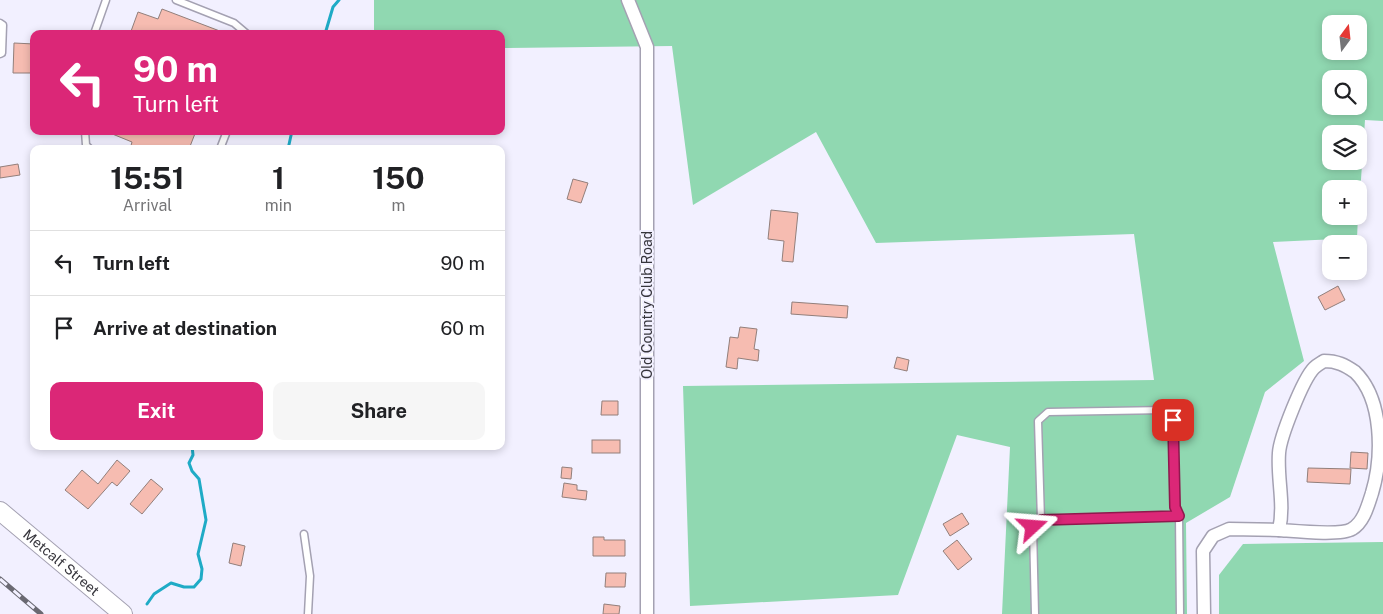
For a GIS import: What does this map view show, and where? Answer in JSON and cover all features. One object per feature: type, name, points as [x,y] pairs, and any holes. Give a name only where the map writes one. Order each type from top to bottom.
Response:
[{"type":"street","name":"Old Country Club Road","points":[[628,0],[647,47],[647,614]]},
{"type":"street","points":[[1204,614],[1203,552],[1213,536],[1229,529],[1339,532],[1351,530],[1366,511],[1378,475],[1382,455],[1382,425],[1373,390],[1361,376],[1336,361],[1324,361],[1314,368],[1301,391],[1283,434],[1279,452],[1282,517],[1279,530]]},
{"type":"street","name":"Metcalf Street","points":[[0,511],[123,614]]},
{"type":"lane","points":[[95,30],[106,0]]},
{"type":"lane","points":[[176,0],[234,23],[242,30]]},
{"type":"lane","points":[[0,23],[3,25],[2,53],[0,54]]},
{"type":"lane","points":[[1041,520],[1038,421],[1048,412],[1166,410],[1173,420],[1175,507],[1179,516],[1180,614]]},
{"type":"lane","points":[[1035,614],[1033,527],[1041,520],[1179,516]]},
{"type":"lane","points":[[304,534],[310,576],[308,614]]},
{"type":"green space","points":[[374,0],[1383,0],[1383,121],[1365,120],[1365,125],[1322,125],[1322,170],[1362,170],[1361,180],[1322,180],[1322,225],[1358,225],[1357,235],[1322,235],[1322,240],[1273,242],[1304,361],[1265,392],[1230,497],[1186,523],[1187,614],[1002,614],[1010,447],[957,435],[898,595],[690,606],[683,386],[1154,380],[1134,234],[876,243],[816,132],[693,205],[672,46],[505,48],[505,30],[374,30]]},
{"type":"green space","points":[[1383,542],[1383,614],[1219,614],[1219,575],[1243,544]]},
{"type":"building","points":[[162,9],[217,30],[131,30],[138,12],[158,19]]},
{"type":"building","points":[[14,43],[30,44],[30,73],[13,73]]},
{"type":"building","points":[[115,135],[194,135],[191,145],[131,145],[132,142]]},
{"type":"building","points":[[18,164],[20,175],[0,178],[0,167]]},
{"type":"building","points":[[573,179],[588,183],[581,203],[567,199]]},
{"type":"building","points":[[771,210],[798,213],[793,262],[782,261],[784,241],[768,239]]},
{"type":"building","points":[[1338,286],[1345,300],[1325,310],[1318,297]]},
{"type":"building","points":[[792,302],[848,306],[847,318],[791,314]]},
{"type":"building","points":[[740,327],[757,329],[754,349],[759,350],[758,361],[738,358],[737,369],[726,367],[730,337],[738,338]]},
{"type":"building","points":[[897,357],[909,360],[907,371],[894,368]]},
{"type":"building","points":[[602,401],[618,401],[618,415],[601,415]]},
{"type":"building","points":[[592,440],[620,440],[620,453],[592,453]]},
{"type":"building","points":[[1351,452],[1368,453],[1367,469],[1350,468]]},
{"type":"building","points":[[117,460],[130,471],[117,486],[112,482],[88,509],[65,490],[82,470],[98,484]]},
{"type":"building","points":[[562,467],[572,468],[571,479],[561,478]]},
{"type":"building","points":[[1308,468],[1351,469],[1350,484],[1307,482]]},
{"type":"building","points":[[151,479],[163,489],[142,514],[130,504]]},
{"type":"building","points":[[564,483],[577,485],[577,490],[587,491],[586,500],[562,497]]},
{"type":"building","points":[[962,513],[969,524],[950,536],[943,524]]},
{"type":"building","points":[[593,537],[604,537],[604,540],[625,540],[625,556],[593,556]]},
{"type":"building","points":[[957,540],[972,559],[958,570],[943,551]]},
{"type":"building","points":[[233,543],[245,546],[241,566],[229,563]]},
{"type":"building","points":[[606,573],[626,573],[625,587],[605,587]]},
{"type":"building","points":[[604,604],[620,606],[619,614],[603,614]]},
{"type":"waterway","points":[[326,30],[333,7],[339,0]]},
{"type":"waterway","points":[[289,145],[291,135]]},
{"type":"waterway","points":[[147,604],[154,594],[171,583],[184,587],[194,587],[201,579],[202,569],[198,554],[206,520],[199,479],[192,471],[189,463],[193,455],[192,450]]},
{"type":"railway","points":[[0,579],[41,614]]},
{"type":"route","points":[[1033,527],[1041,520],[1179,516],[1175,507],[1173,420]]}]
